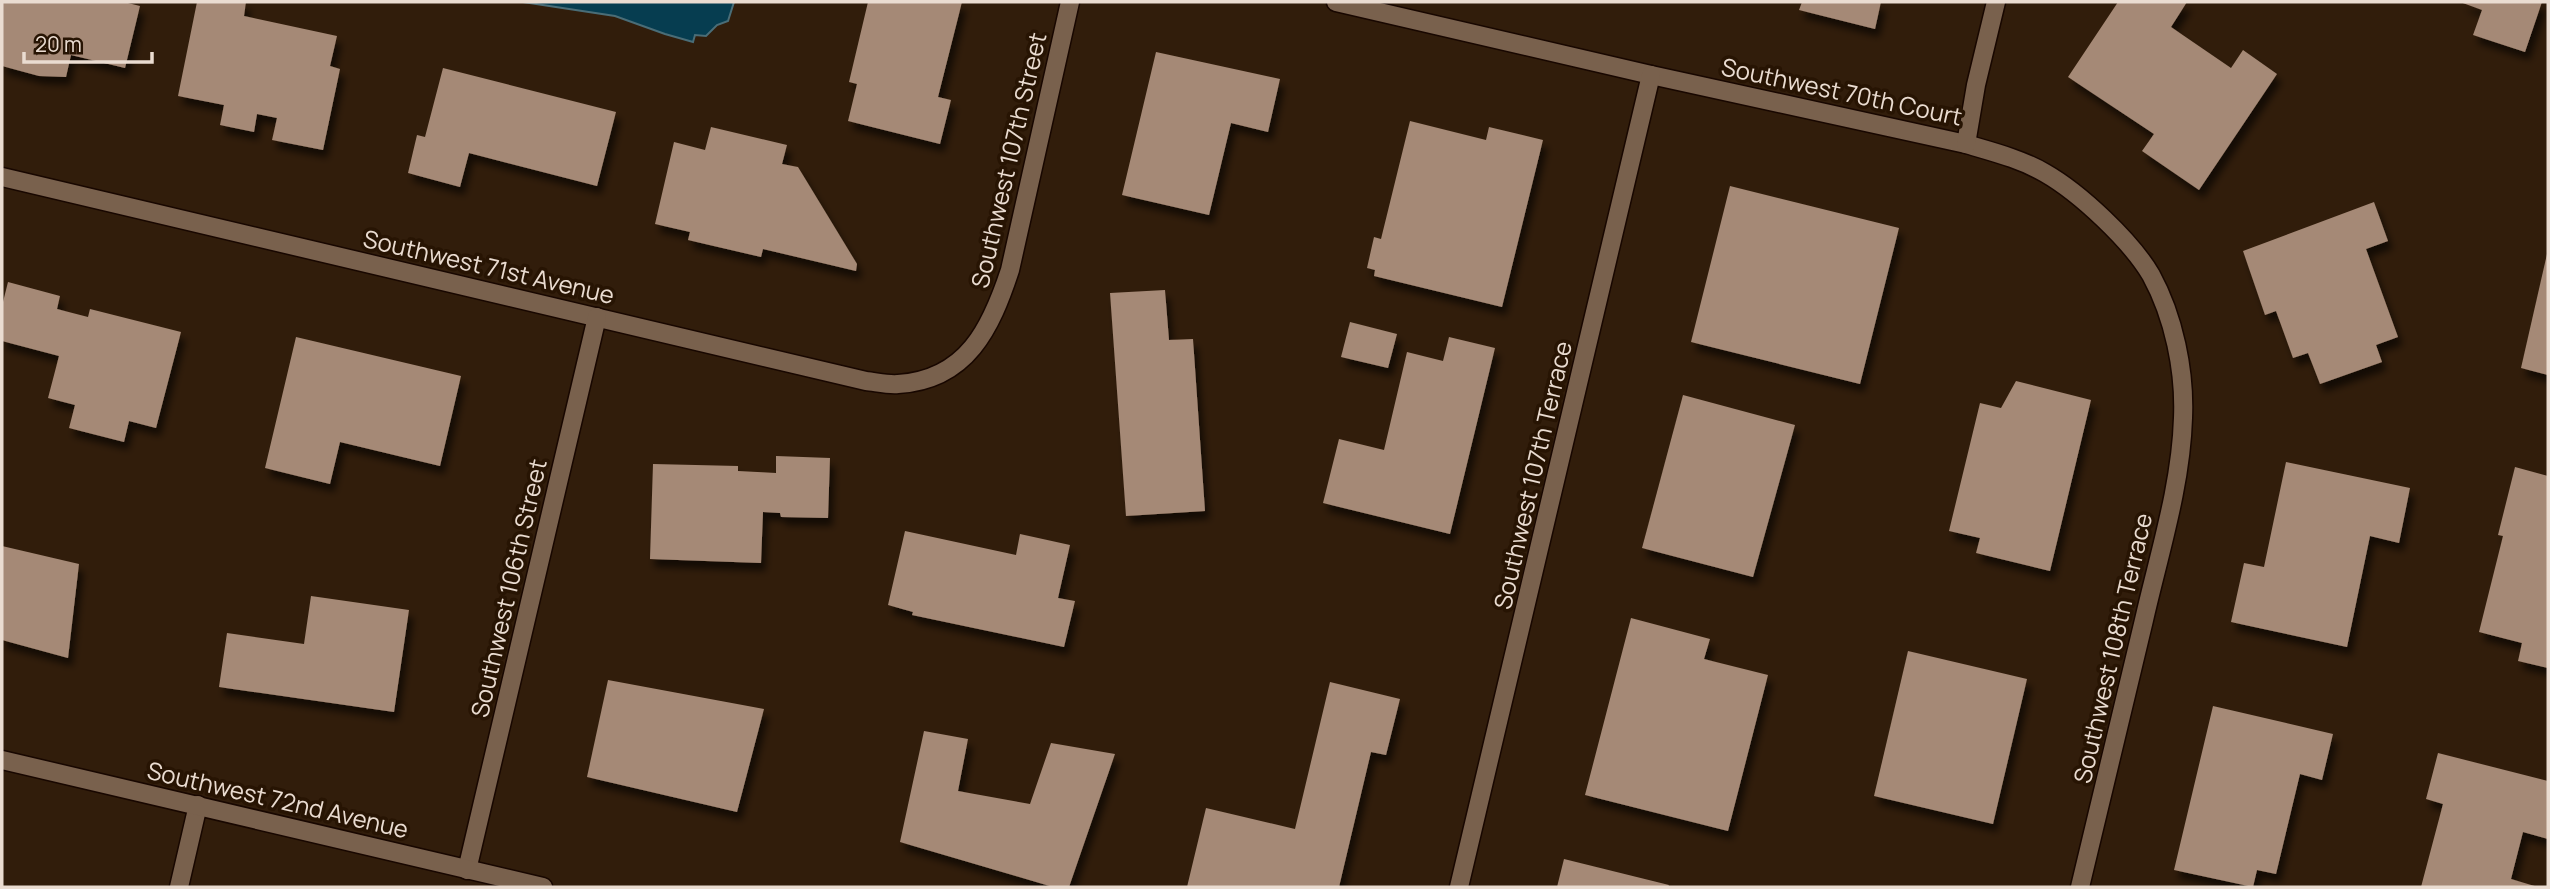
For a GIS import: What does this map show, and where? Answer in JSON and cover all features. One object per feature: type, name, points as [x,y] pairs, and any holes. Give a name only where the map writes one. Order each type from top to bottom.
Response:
[{"type":"street","name":"Southwest 107th Street","points":[[962,361],[980,340],[998,307],[1010,270],[1070,2]]},
{"type":"street","name":"Southwest 70th Court","points":[[1336,2],[1966,144],[2006,156],[2045,173],[2081,197],[2120,236],[2150,275],[2170,319],[2182,373],[2183,418]]},
{"type":"street","points":[[1966,144],[1976,85],[1996,2]]},
{"type":"street","name":"Southwest 107th Terrace","points":[[1460,887],[1651,75]]},
{"type":"street","name":"Southwest 71st Avenue","points":[[2,177],[866,381],[898,384],[933,378],[962,361]]},
{"type":"street","name":"Southwest 106th Street","points":[[467,870],[597,317]]},
{"type":"street","name":"Southwest 108th Terrace","points":[[2080,887],[2170,507],[2183,418]]},
{"type":"street","name":"Southwest 72nd Avenue","points":[[2,760],[543,887]]},
{"type":"street","points":[[179,887],[198,805]]},
{"type":"water","points":[[523,2],[734,2],[728,21],[717,25],[706,36],[695,35],[693,42],[615,16]]},
{"type":"building","points":[[2,2],[124,2],[140,6],[125,68],[71,55],[66,77],[39,76],[2,66]]},
{"type":"building","points":[[197,2],[246,2],[244,16],[337,36],[330,66],[340,69],[323,150],[272,140],[277,118],[257,114],[254,132],[220,125],[224,105],[178,96]]},
{"type":"building","points":[[868,2],[962,2],[938,97],[951,100],[940,144],[848,121],[857,84],[849,82]]},
{"type":"building","points":[[1802,2],[1881,2],[1875,29],[1799,10]]},
{"type":"building","points":[[2118,2],[2187,2],[2171,27],[2231,68],[2243,50],[2277,74],[2199,190],[2142,151],[2154,134],[2068,77]]},
{"type":"building","points":[[2460,2],[2542,2],[2525,52],[2473,35],[2482,10]]},
{"type":"building","points":[[1156,52],[1280,79],[1268,132],[1231,123],[1209,215],[1122,195]]},
{"type":"building","points":[[443,68],[616,112],[597,186],[469,153],[460,187],[408,173],[417,135],[425,137]]},
{"type":"building","points":[[1410,121],[1486,140],[1489,127],[1543,140],[1502,307],[1374,276],[1375,270],[1367,268],[1374,237],[1381,239]]},
{"type":"building","points":[[711,127],[787,145],[782,164],[798,167],[857,264],[856,271],[763,249],[761,257],[688,240],[690,232],[655,224],[674,142],[705,150]]},
{"type":"building","points":[[1730,186],[1899,228],[1860,384],[1691,342]]},
{"type":"building","points":[[2374,202],[2388,241],[2366,249],[2398,337],[2376,345],[2382,362],[2320,384],[2308,353],[2293,358],[2276,311],[2265,315],[2243,251]]},
{"type":"building","points":[[2548,254],[2548,375],[2521,368]]},
{"type":"building","points":[[8,282],[60,296],[57,309],[88,317],[90,309],[181,332],[156,428],[129,421],[124,442],[69,428],[75,405],[48,398],[59,356],[2,341],[2,306]]},
{"type":"building","points":[[1165,290],[1169,340],[1193,339],[1205,511],[1126,516],[1110,293]]},
{"type":"building","points":[[1350,322],[1397,334],[1388,368],[1341,357]]},
{"type":"building","points":[[296,337],[461,376],[440,466],[340,442],[330,484],[265,468]]},
{"type":"building","points":[[1449,337],[1495,348],[1450,534],[1323,503],[1339,439],[1384,450],[1407,352],[1443,361]]},
{"type":"building","points":[[2016,381],[2091,400],[2050,571],[1976,553],[1980,538],[1949,531],[1980,403],[2001,408]]},
{"type":"building","points":[[1683,395],[1795,425],[1753,577],[1642,548]]},
{"type":"building","points":[[776,456],[830,458],[828,518],[781,517],[780,513],[763,512],[761,563],[650,559],[653,464],[738,466],[738,471],[776,473]]},
{"type":"building","points":[[2286,462],[2410,488],[2399,543],[2370,536],[2347,647],[2231,622],[2244,563],[2264,567]]},
{"type":"building","points":[[2515,467],[2548,476],[2548,668],[2518,661],[2522,643],[2479,632],[2503,536],[2498,535]]},
{"type":"building","points":[[905,531],[1016,555],[1020,534],[1070,545],[1058,598],[1075,601],[1064,647],[912,615],[913,612],[888,605]]},
{"type":"building","points":[[2,546],[79,564],[68,658],[2,640]]},
{"type":"building","points":[[311,596],[409,610],[394,712],[219,687],[227,633],[304,644]]},
{"type":"building","points":[[1631,618],[1710,639],[1704,659],[1768,675],[1728,831],[1585,795]]},
{"type":"building","points":[[1908,651],[2027,679],[1993,824],[1874,796]]},
{"type":"building","points":[[608,680],[764,709],[737,812],[587,777]]},
{"type":"building","points":[[1330,682],[1400,699],[1386,755],[1371,752],[1339,887],[1187,887],[1206,808],[1295,829]]},
{"type":"building","points":[[2213,706],[2333,734],[2322,780],[2300,774],[2276,874],[2257,870],[2253,887],[2174,870]]},
{"type":"building","points":[[924,731],[968,739],[958,791],[1030,804],[1051,743],[1115,754],[1069,887],[1053,887],[900,842]]},
{"type":"building","points":[[2438,753],[2548,781],[2548,839],[2523,832],[2511,879],[2538,887],[2421,887],[2443,804],[2426,799]]},
{"type":"building","points":[[1564,859],[1669,885],[1557,887]]}]
